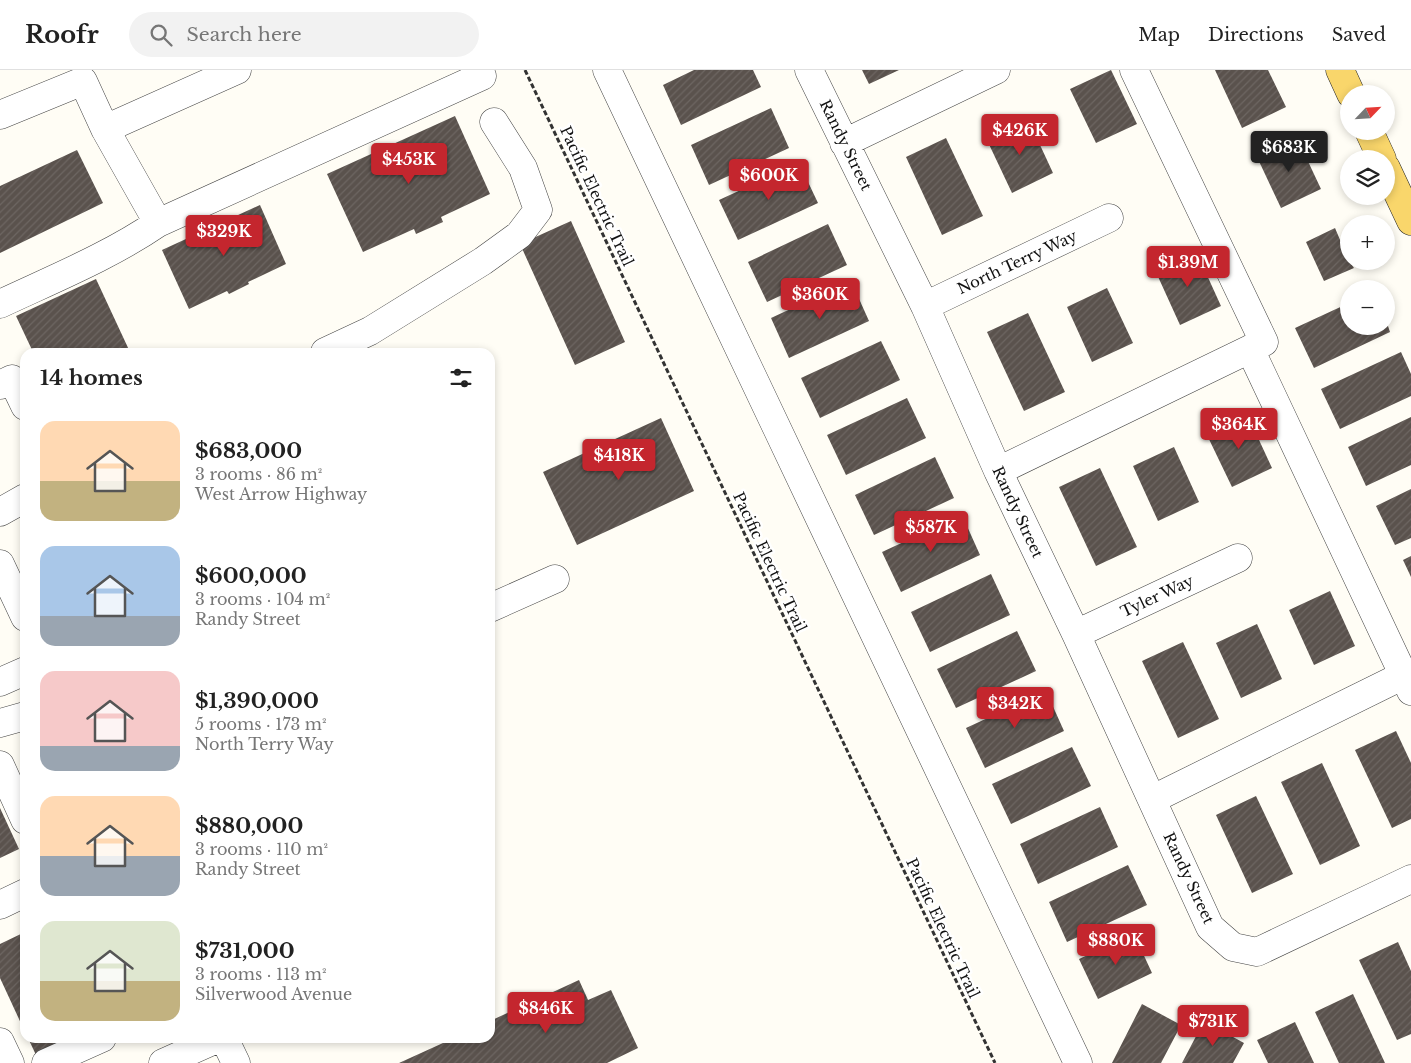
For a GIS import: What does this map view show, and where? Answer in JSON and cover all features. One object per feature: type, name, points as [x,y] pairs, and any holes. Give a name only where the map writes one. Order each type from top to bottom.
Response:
[{"type":"main road","points":[[1340,70],[1347,85]]},
{"type":"main road","points":[[1395,187],[1411,221]]},
{"type":"street","points":[[105,129],[237,70]]},
{"type":"street","points":[[0,304],[138,237],[158,222],[482,76],[479,70]]},
{"type":"street","points":[[608,70],[1078,1063]]},
{"type":"street","name":"Randy Street","points":[[809,70],[925,306],[998,471],[1076,634],[1210,927],[1233,946],[1257,952],[1411,879]]},
{"type":"street","points":[[844,143],[996,70]]},
{"type":"street","points":[[998,471],[1264,342],[1134,70]]},
{"type":"street","points":[[0,115],[80,76],[105,129],[158,222]]},
{"type":"street","points":[[334,348],[370,332],[520,235],[538,210],[523,168],[494,122]]},
{"type":"street","name":"North Terry Way","points":[[925,306],[1109,218]]},
{"type":"street","points":[[1153,800],[1408,683],[1250,350]]},
{"type":"street","points":[[0,385],[12,378],[20,395]]},
{"type":"street","points":[[0,512],[20,501]]},
{"type":"street","name":"Tyler Way","points":[[1076,634],[1238,558]]},
{"type":"street","points":[[0,564],[20,606]]},
{"type":"street","points":[[495,606],[554,579]]},
{"type":"street","points":[[0,682],[20,673]]},
{"type":"street","points":[[0,723],[20,717]]},
{"type":"street","points":[[0,765],[20,809]]},
{"type":"street","points":[[0,905],[20,895]]},
{"type":"street","points":[[0,1042],[10,1063]]},
{"type":"street","points":[[46,1063],[91,1043]]},
{"type":"street","points":[[163,1063],[208,1043]]},
{"type":"street","points":[[226,1043],[236,1063]]},
{"type":"path","name":"Pacific Electric Trail","points":[[525,70],[995,1063]]},
{"type":"building","points":[[694,70],[753,70],[761,87],[681,125],[663,85]]},
{"type":"building","points":[[862,70],[899,70],[869,84]]},
{"type":"building","points":[[1111,70],[1137,124],[1096,143],[1070,89]]},
{"type":"building","points":[[1215,70],[1268,70],[1286,107],[1242,128]]},
{"type":"building","points":[[771,108],[789,148],[709,185],[691,145]]},
{"type":"building","points":[[455,116],[490,194],[441,217],[443,222],[416,234],[414,229],[363,252],[327,174]]},
{"type":"building","points":[[1028,119],[1053,173],[1012,193],[986,138]]},
{"type":"building","points":[[946,138],[983,216],[942,235],[906,157]]},
{"type":"building","points":[[1297,138],[1321,189],[1281,208],[1257,157]]},
{"type":"building","points":[[77,150],[103,203],[0,253],[0,186]]},
{"type":"building","points":[[799,163],[818,203],[738,240],[719,200]]},
{"type":"building","points":[[260,205],[286,264],[248,282],[249,284],[229,294],[227,291],[189,309],[162,250]]},
{"type":"building","points":[[571,221],[625,342],[575,365],[520,244]]},
{"type":"building","points":[[828,224],[847,265],[767,302],[748,262]]},
{"type":"building","points":[[1335,228],[1340,240],[1340,270],[1349,270],[1324,281],[1306,242]]},
{"type":"building","points":[[1196,251],[1221,306],[1180,325],[1155,270]]},
{"type":"building","points":[[96,279],[128,348],[31,348],[16,316]]},
{"type":"building","points":[[851,281],[869,321],[789,358],[771,318]]},
{"type":"building","points":[[1107,288],[1133,343],[1092,362],[1067,307]]},
{"type":"building","points":[[1340,307],[1340,335],[1384,335],[1314,368],[1295,328]]},
{"type":"building","points":[[1028,313],[1065,392],[1024,411],[987,332]]},
{"type":"building","points":[[881,341],[900,380],[820,418],[801,378]]},
{"type":"building","points":[[1401,352],[1411,374],[1411,396],[1340,429],[1321,389]]},
{"type":"building","points":[[907,398],[926,438],[846,475],[827,435]]},
{"type":"building","points":[[1247,414],[1272,468],[1232,487],[1206,433]]},
{"type":"building","points":[[1411,417],[1411,465],[1366,486],[1348,447]]},
{"type":"building","points":[[661,418],[694,491],[577,545],[543,472]]},
{"type":"building","points":[[1174,447],[1199,502],[1158,521],[1133,466]]},
{"type":"building","points":[[935,457],[954,498],[874,535],[855,495]]},
{"type":"building","points":[[1100,468],[1137,547],[1096,566],[1059,487]]},
{"type":"building","points":[[1411,489],[1411,538],[1395,545],[1376,506]]},
{"type":"building","points":[[962,515],[980,555],[901,592],[882,552]]},
{"type":"building","points":[[1411,556],[1411,577],[1403,560]]},
{"type":"building","points":[[991,574],[1010,615],[930,652],[911,612]]},
{"type":"building","points":[[1330,591],[1355,646],[1314,665],[1289,610]]},
{"type":"building","points":[[1257,624],[1282,679],[1241,698],[1216,643]]},
{"type":"building","points":[[1017,631],[1036,671],[956,708],[937,669]]},
{"type":"building","points":[[1183,642],[1219,719],[1178,738],[1142,661]]},
{"type":"building","points":[[1046,691],[1064,731],[985,768],[966,728]]},
{"type":"building","points":[[1396,731],[1411,763],[1411,819],[1392,828],[1355,750]]},
{"type":"building","points":[[1072,747],[1091,786],[1011,824],[992,784]]},
{"type":"building","points":[[1322,763],[1360,846],[1320,865],[1281,782]]},
{"type":"building","points":[[1256,796],[1293,874],[1252,893],[1216,815]]},
{"type":"building","points":[[1100,807],[1118,847],[1038,884],[1020,844]]},
{"type":"building","points":[[0,808],[19,849],[0,858]]},
{"type":"building","points":[[1128,865],[1147,905],[1067,942],[1049,902]]},
{"type":"building","points":[[20,934],[20,1021],[0,978],[0,944]]},
{"type":"building","points":[[1134,934],[1152,973],[1098,999],[1079,959]]},
{"type":"building","points":[[1398,942],[1411,971],[1411,1034],[1397,1040],[1359,960]]},
{"type":"building","points":[[579,980],[588,1000],[611,990],[638,1048],[607,1063],[399,1063],[443,1043],[495,1043],[495,1019]]},
{"type":"building","points":[[1353,994],[1385,1063],[1339,1063],[1315,1012]]},
{"type":"building","points":[[1142,1004],[1181,1025],[1161,1063],[1112,1063]]},
{"type":"building","points":[[1204,1021],[1244,1043],[1233,1063],[1182,1063]]},
{"type":"building","points":[[1295,1022],[1314,1063],[1268,1063],[1257,1040]]},
{"type":"building","points":[[30,1043],[63,1043],[36,1055]]}]
